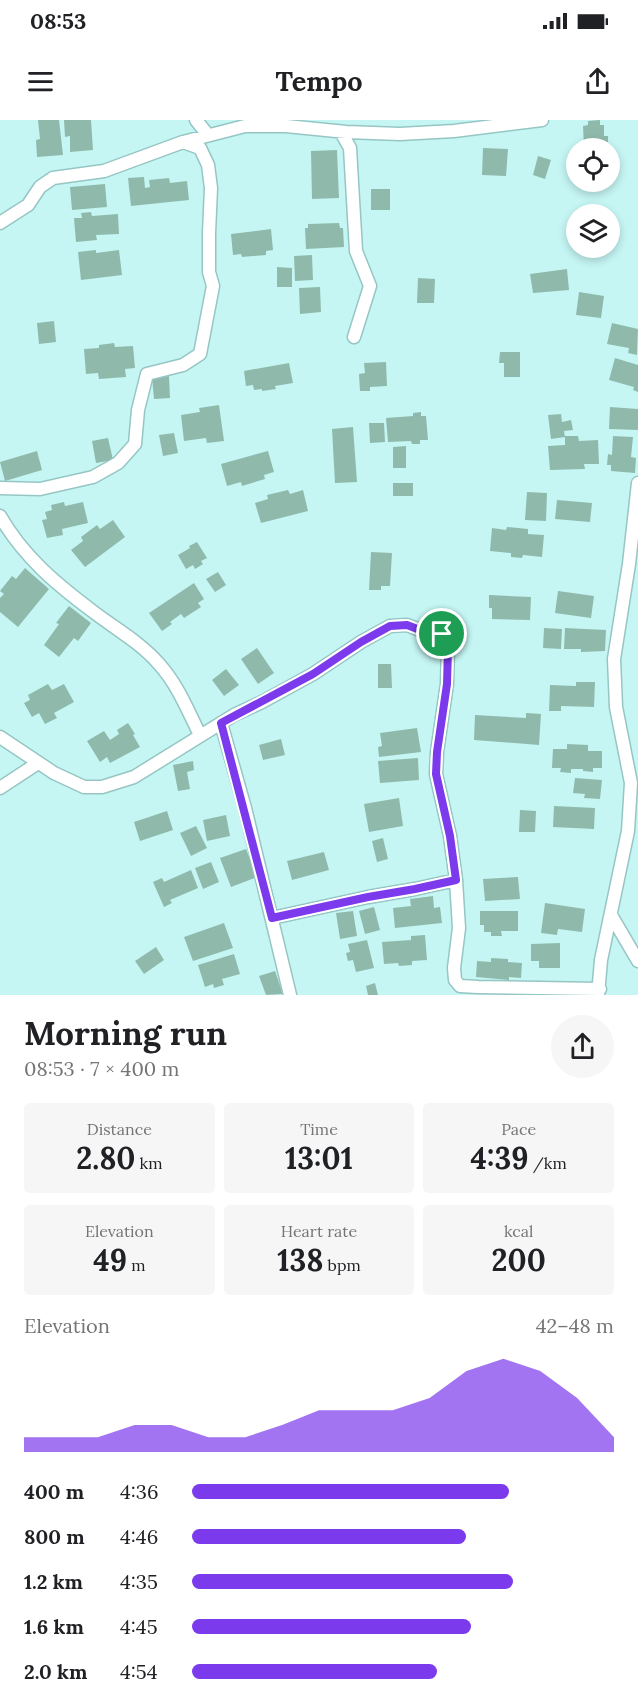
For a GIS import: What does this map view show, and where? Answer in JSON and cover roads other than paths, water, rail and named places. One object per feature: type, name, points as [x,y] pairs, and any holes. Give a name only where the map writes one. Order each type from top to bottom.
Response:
[{"type":"street","points":[[196,120],[208,135]]},
{"type":"street","points":[[0,223],[28,205],[40,187],[53,178],[104,171],[183,142],[245,126],[266,125],[341,132],[400,134],[454,131],[542,120]]},
{"type":"street","points":[[341,132],[350,148],[356,251],[370,286],[354,337]]},
{"type":"street","points":[[0,488],[40,489],[93,477],[118,463],[135,444],[138,410],[147,374],[183,365],[201,354],[213,286],[209,272],[211,188],[208,165],[200,148],[183,142]]},
{"type":"street","points":[[0,737],[54,773],[84,787],[102,787],[134,777],[200,735],[313,674],[390,626],[407,625],[442,634],[448,648],[447,684],[436,774],[450,836],[456,880],[459,928],[454,968],[455,980],[460,986],[599,992],[601,960],[628,831],[631,783],[616,707],[614,659],[629,564],[638,483]]},
{"type":"street","points":[[0,516],[12,536],[44,573],[160,664],[179,692],[200,735]]},
{"type":"street","points":[[221,723],[290,995]]},
{"type":"street","points":[[0,788],[38,763]]},
{"type":"street","points":[[272,918],[456,880]]},
{"type":"street","points":[[611,915],[638,961]]}]
